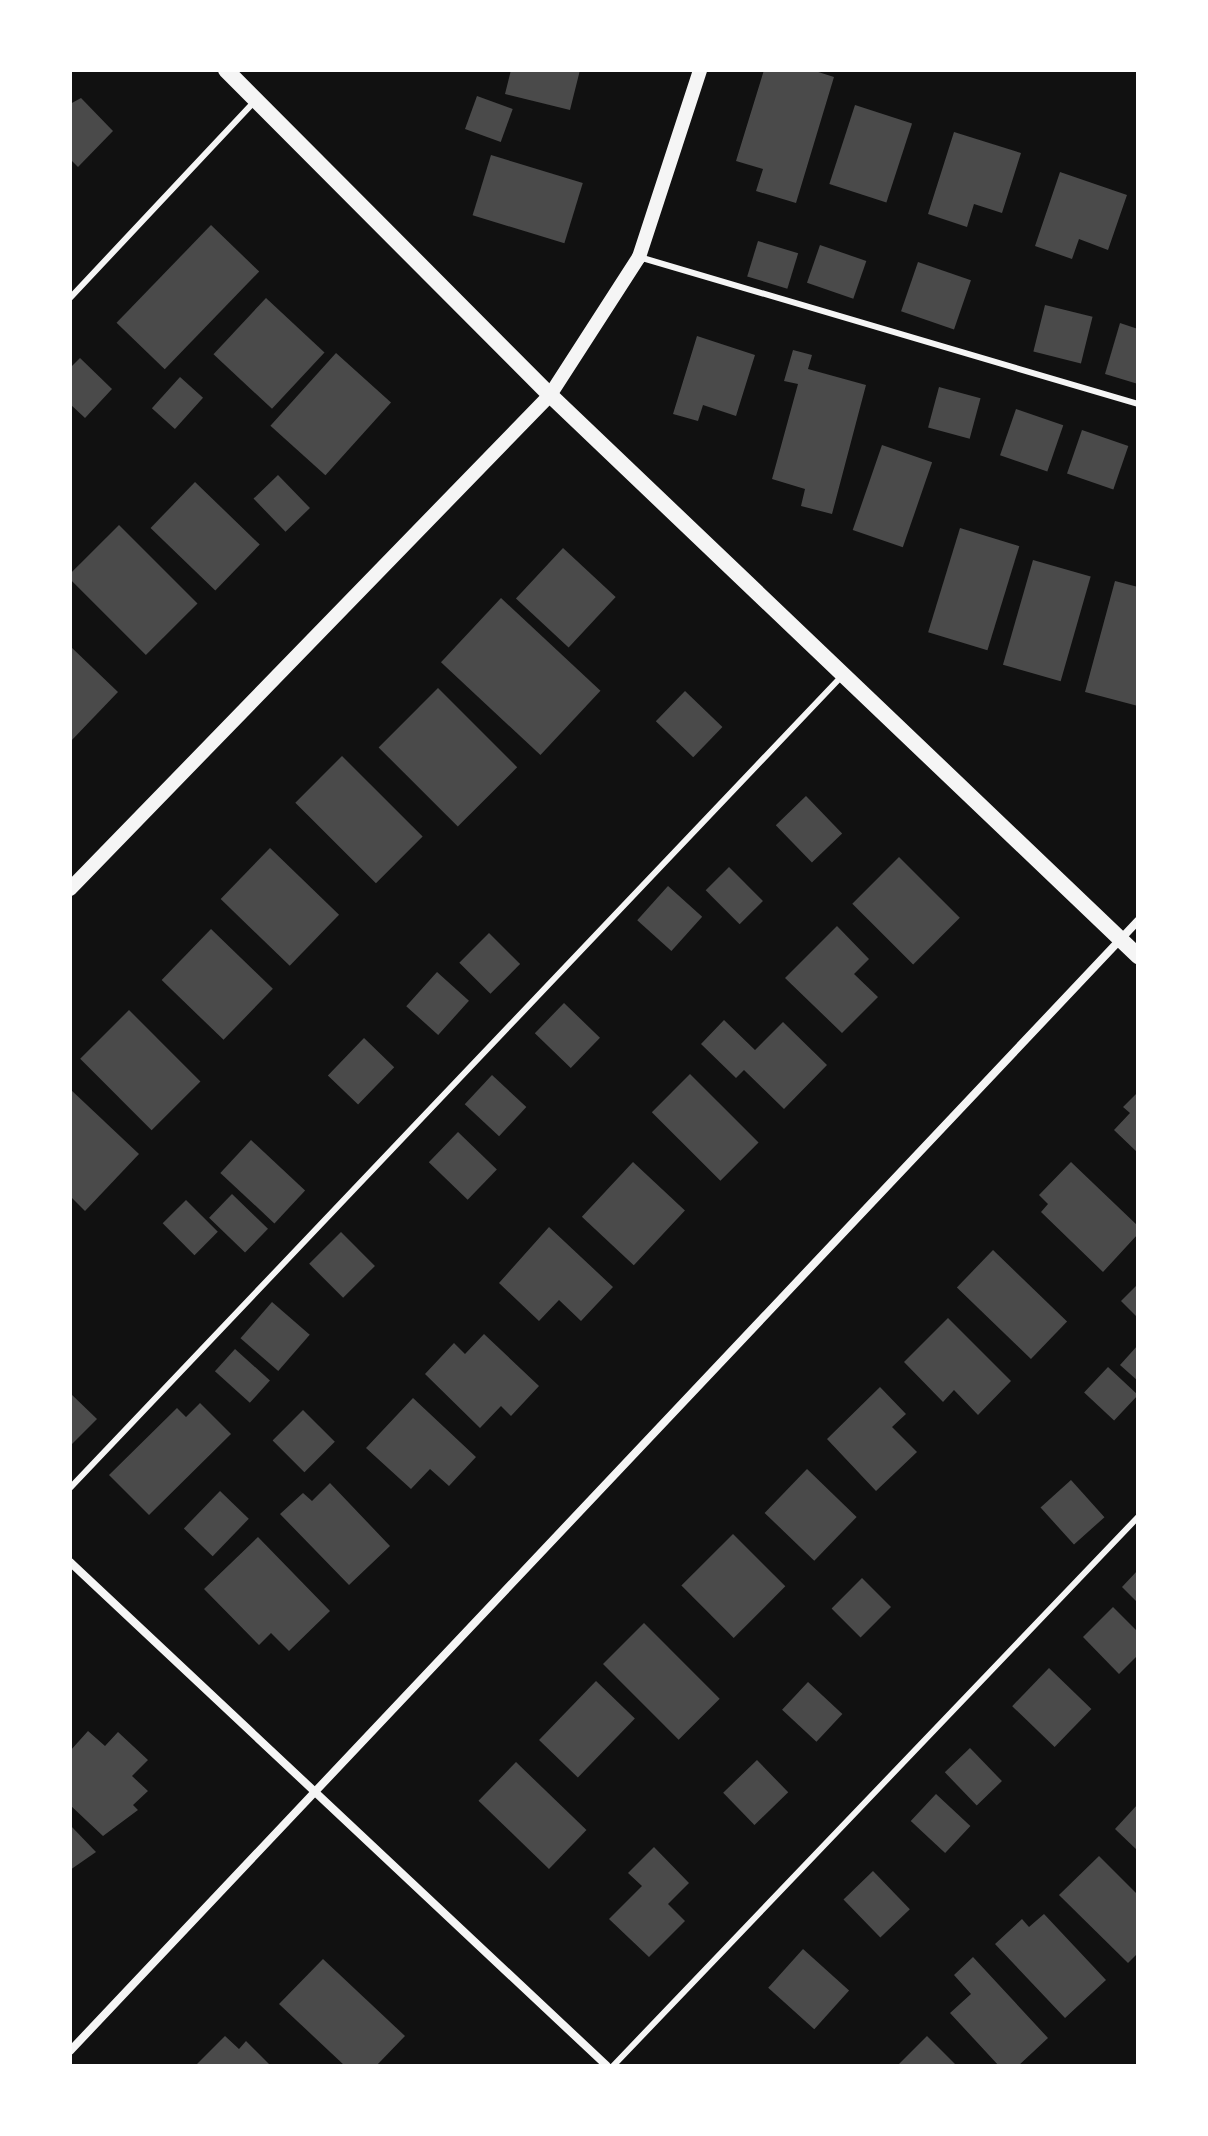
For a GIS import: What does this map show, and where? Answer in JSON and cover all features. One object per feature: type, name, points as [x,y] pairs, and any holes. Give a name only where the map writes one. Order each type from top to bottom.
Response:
[{"type":"main road","points":[[226,70],[550,395],[1138,956]]},
{"type":"street","points":[[70,889],[550,395],[639,257],[700,70]]},
{"type":"street","points":[[70,2051],[312,1790],[1138,921]]},
{"type":"street","points":[[70,1562],[610,2066]]},
{"type":"lane","points":[[70,298],[257,100]]},
{"type":"lane","points":[[639,257],[1138,404]]},
{"type":"lane","points":[[70,1488],[844,673]]},
{"type":"lane","points":[[610,2066],[1138,1517]]},
{"type":"building","points":[[511,70],[580,70],[570,110],[505,94]]},
{"type":"building","points":[[764,70],[812,70],[834,77],[796,203],[756,191],[763,169],[736,161]]},
{"type":"building","points":[[477,96],[513,109],[501,142],[465,129]]},
{"type":"building","points":[[81,98],[113,131],[78,167],[70,159],[70,104]]},
{"type":"building","points":[[855,105],[912,124],[886,202],[829,184]]},
{"type":"building","points":[[954,132],[1021,153],[1002,213],[974,204],[967,227],[928,214]]},
{"type":"building","points":[[491,155],[583,183],[564,243],[473,215]]},
{"type":"building","points":[[1060,172],[1127,195],[1108,250],[1079,239],[1072,259],[1035,246]]},
{"type":"building","points":[[211,225],[259,272],[165,369],[117,323]]},
{"type":"building","points":[[758,241],[798,253],[787,289],[747,276]]},
{"type":"building","points":[[820,245],[866,261],[853,299],[807,283]]},
{"type":"building","points":[[918,262],[971,280],[954,329],[901,311]]},
{"type":"building","points":[[266,298],[325,353],[272,409],[213,354]]},
{"type":"building","points":[[1045,305],[1093,317],[1081,363],[1033,352]]},
{"type":"building","points":[[1120,323],[1138,329],[1138,384],[1105,374]]},
{"type":"building","points":[[697,336],[755,355],[736,416],[703,405],[698,421],[673,414]]},
{"type":"building","points":[[793,350],[812,355],[808,369],[866,385],[832,514],[801,506],[805,489],[772,479],[798,384],[784,381]]},
{"type":"building","points":[[336,353],[391,403],[325,475],[270,426]]},
{"type":"building","points":[[80,358],[112,389],[85,418],[70,404],[70,368]]},
{"type":"building","points":[[180,377],[203,398],[175,429],[152,408]]},
{"type":"building","points":[[939,387],[981,398],[970,439],[928,428]]},
{"type":"building","points":[[1016,409],[1063,425],[1047,472],[1000,455]]},
{"type":"building","points":[[1082,430],[1128,446],[1113,489],[1067,473]]},
{"type":"building","points":[[882,445],[932,462],[903,547],[853,530]]},
{"type":"building","points":[[278,475],[310,508],[285,532],[254,499]]},
{"type":"building","points":[[195,482],[260,545],[215,591],[151,528]]},
{"type":"building","points":[[119,525],[197,603],[146,655],[70,579],[70,574]]},
{"type":"building","points":[[960,528],[1019,546],[987,650],[928,632]]},
{"type":"building","points":[[563,548],[616,597],[569,648],[516,598]]},
{"type":"building","points":[[1033,560],[1091,577],[1061,681],[1003,665]]},
{"type":"building","points":[[1115,581],[1138,587],[1138,706],[1085,692]]},
{"type":"building","points":[[501,598],[600,691],[540,755],[441,662]]},
{"type":"building","points":[[70,646],[118,692],[70,742]]},
{"type":"building","points":[[438,688],[517,767],[458,827],[379,747]]},
{"type":"building","points":[[685,691],[722,727],[693,757],[656,721]]},
{"type":"building","points":[[342,756],[423,837],[376,883],[295,803]]},
{"type":"building","points":[[806,796],[842,833],[812,863],[776,825]]},
{"type":"building","points":[[270,848],[339,915],[290,966],[221,899]]},
{"type":"building","points":[[899,857],[960,918],[913,964],[852,904]]},
{"type":"building","points":[[729,867],[763,901],[740,924],[706,890]]},
{"type":"building","points":[[668,886],[702,917],[671,951],[637,920]]},
{"type":"building","points":[[837,926],[869,959],[854,974],[878,997],[842,1033],[785,978]]},
{"type":"building","points":[[211,929],[273,989],[224,1040],[162,980]]},
{"type":"building","points":[[489,933],[520,964],[490,994],[459,963]]},
{"type":"building","points":[[437,972],[469,1001],[438,1035],[406,1006]]},
{"type":"building","points":[[564,1003],[600,1038],[571,1068],[535,1033]]},
{"type":"building","points":[[129,1010],[200,1081],[152,1130],[80,1059]]},
{"type":"building","points":[[724,1020],[755,1050],[783,1022],[827,1065],[784,1109],[744,1070],[736,1078],[701,1044]]},
{"type":"building","points":[[364,1038],[394,1067],[358,1105],[328,1075]]},
{"type":"building","points":[[690,1074],[759,1143],[720,1181],[652,1112]]},
{"type":"building","points":[[492,1075],[526,1107],[499,1136],[465,1104]]},
{"type":"building","points":[[70,1089],[139,1154],[85,1211],[70,1196]]},
{"type":"building","points":[[1138,1092],[1138,1153],[1114,1130],[1130,1113],[1123,1107]]},
{"type":"building","points":[[458,1132],[497,1170],[468,1200],[429,1162]]},
{"type":"building","points":[[251,1140],[305,1190],[274,1223],[220,1173]]},
{"type":"building","points":[[633,1162],[685,1210],[634,1265],[582,1217]]},
{"type":"building","points":[[1071,1162],[1138,1226],[1138,1234],[1103,1272],[1041,1212],[1048,1204],[1039,1195]]},
{"type":"building","points":[[232,1194],[268,1229],[245,1252],[209,1218]]},
{"type":"building","points":[[186,1200],[218,1232],[194,1255],[163,1223]]},
{"type":"building","points":[[549,1227],[613,1287],[581,1321],[559,1300],[539,1321],[499,1283]]},
{"type":"building","points":[[341,1232],[375,1266],[343,1298],[309,1264]]},
{"type":"building","points":[[993,1250],[1067,1322],[1031,1359],[957,1287]]},
{"type":"building","points":[[1138,1284],[1138,1318],[1121,1301]]},
{"type":"building","points":[[272,1302],[310,1335],[278,1371],[241,1338]]},
{"type":"building","points":[[948,1318],[1011,1381],[978,1415],[954,1390],[943,1402],[904,1362]]},
{"type":"building","points":[[484,1334],[539,1386],[511,1416],[501,1406],[480,1428],[425,1374],[454,1343],[465,1354]]},
{"type":"building","points":[[1138,1345],[1138,1381],[1120,1365]]},
{"type":"building","points":[[235,1349],[270,1380],[250,1403],[215,1371]]},
{"type":"building","points":[[1108,1367],[1138,1395],[1114,1421],[1084,1393]]},
{"type":"building","points":[[880,1387],[906,1414],[892,1427],[917,1452],[876,1491],[827,1439]]},
{"type":"building","points":[[70,1393],[97,1419],[70,1446]]},
{"type":"building","points":[[413,1398],[476,1457],[449,1486],[430,1469],[411,1489],[366,1448]]},
{"type":"building","points":[[200,1403],[231,1434],[149,1515],[109,1475],[177,1408],[186,1417]]},
{"type":"building","points":[[303,1410],[335,1442],[304,1472],[273,1440]]},
{"type":"building","points":[[807,1469],[857,1517],[814,1561],[765,1513]]},
{"type":"building","points":[[1071,1480],[1104,1517],[1074,1545],[1041,1507]]},
{"type":"building","points":[[330,1483],[390,1546],[349,1585],[280,1514],[303,1493],[312,1501]]},
{"type":"building","points":[[220,1491],[249,1519],[213,1556],[184,1528]]},
{"type":"building","points":[[733,1534],[785,1586],[734,1638],[681,1586]]},
{"type":"building","points":[[258,1537],[330,1611],[289,1651],[271,1633],[259,1645],[204,1589]]},
{"type":"building","points":[[1138,1570],[1138,1603],[1122,1587]]},
{"type":"building","points":[[862,1578],[891,1607],[861,1637],[832,1608]]},
{"type":"building","points":[[1113,1607],[1138,1632],[1138,1655],[1119,1674],[1083,1637]]},
{"type":"building","points":[[644,1623],[720,1699],[679,1740],[603,1664]]},
{"type":"building","points":[[1049,1668],[1091,1709],[1055,1747],[1012,1706]]},
{"type":"building","points":[[596,1681],[635,1719],[578,1777],[539,1740]]},
{"type":"building","points":[[808,1682],[842,1714],[816,1742],[782,1710]]},
{"type":"building","points":[[88,1731],[105,1746],[118,1732],[148,1760],[132,1776],[148,1791],[133,1805],[138,1810],[103,1836],[70,1805],[70,1751]]},
{"type":"building","points":[[970,1748],[1002,1781],[977,1805],[945,1772]]},
{"type":"building","points":[[757,1760],[788,1792],[754,1825],[723,1793]]},
{"type":"building","points":[[516,1762],[586,1830],[549,1869],[478,1801]]},
{"type":"building","points":[[936,1794],[970,1826],[945,1853],[911,1821]]},
{"type":"building","points":[[1138,1804],[1138,1851],[1115,1829]]},
{"type":"building","points":[[70,1825],[96,1852],[70,1870]]},
{"type":"building","points":[[654,1847],[689,1883],[668,1904],[685,1921],[649,1957],[609,1919],[642,1886],[628,1873]]},
{"type":"building","points":[[1099,1856],[1138,1895],[1138,1953],[1128,1963],[1059,1895]]},
{"type":"building","points":[[873,1871],[910,1909],[880,1938],[844,1899]]},
{"type":"building","points":[[1044,1914],[1106,1980],[1065,2018],[995,1944],[1022,1919],[1029,1927]]},
{"type":"building","points":[[803,1949],[849,1990],[814,2029],[768,1988]]},
{"type":"building","points":[[973,1957],[1048,2038],[1018,2066],[999,2066],[950,2013],[971,1994],[954,1975]]},
{"type":"building","points":[[323,1959],[405,2036],[376,2066],[345,2066],[279,2004]]},
{"type":"building","points":[[225,2036],[239,2049],[246,2041],[271,2066],[195,2066]]},
{"type":"building","points":[[927,2036],[957,2066],[897,2066]]}]
